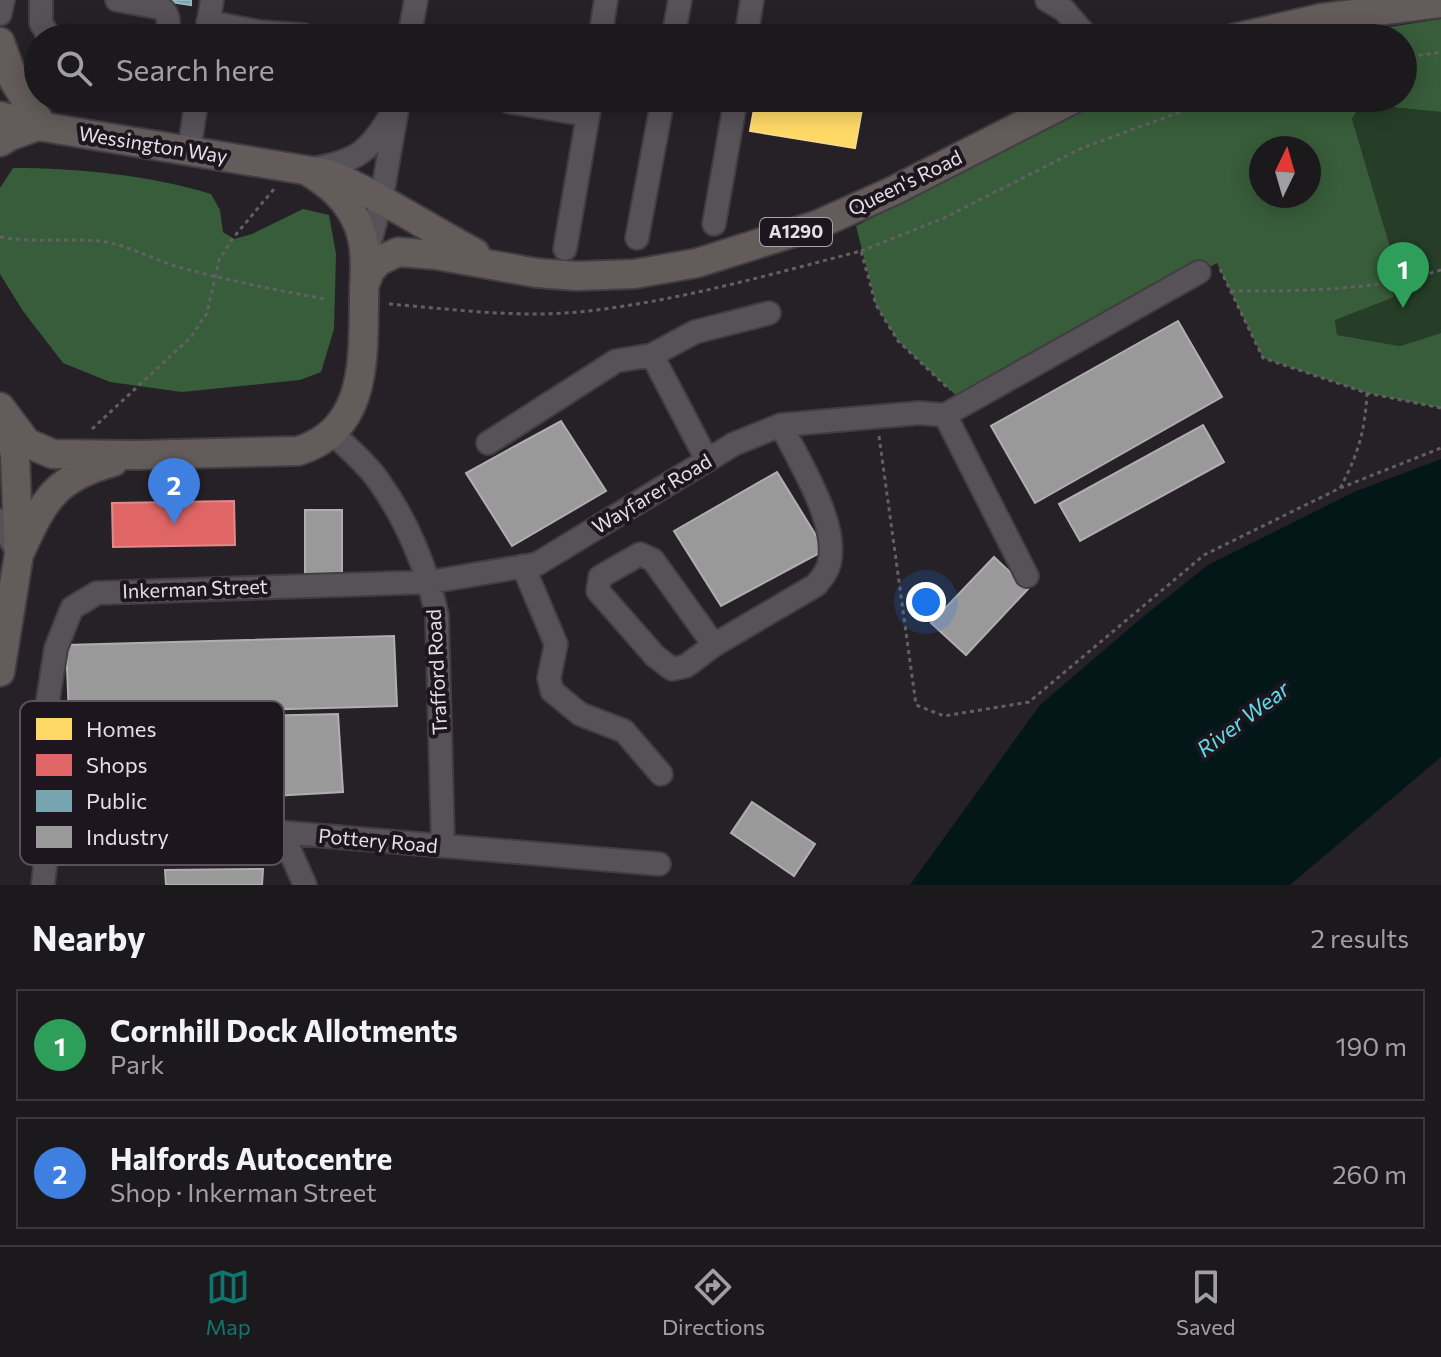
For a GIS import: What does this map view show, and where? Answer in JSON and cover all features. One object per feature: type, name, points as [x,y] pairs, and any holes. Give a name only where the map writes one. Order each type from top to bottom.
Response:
[{"type":"main road","points":[[1296,24],[1441,3]]},
{"type":"main road","points":[[0,42],[14,81],[24,98]]},
{"type":"main road","points":[[0,142],[41,126],[33,112]]},
{"type":"main road","name":"Queen's Road","points":[[493,263],[550,274],[634,274],[697,263],[817,225],[893,191],[1048,112]]},
{"type":"main road","name":"Wessington Way","points":[[0,116],[41,126],[299,169]]},
{"type":"main road","name":"A1290","points":[[299,169],[329,174],[359,187],[493,263]]},
{"type":"main road","name":"A1290","points":[[299,169],[334,187],[346,202],[359,228],[366,255],[360,375],[356,396],[333,433]]},
{"type":"main road","name":"A1290","points":[[364,286],[370,271],[379,261],[398,252],[493,263]]},
{"type":"main road","points":[[4,414],[27,443],[53,454],[298,451],[316,445],[333,433]]},
{"type":"main road","points":[[4,414],[19,554]]},
{"type":"main road","points":[[0,672],[19,554],[39,509],[53,493],[87,469],[137,455]]},
{"type":"street","points":[[0,14],[3,0]]},
{"type":"street","points":[[41,0],[42,24]]},
{"type":"street","points":[[117,0],[161,8],[166,11],[169,24]]},
{"type":"street","points":[[412,24],[416,0]]},
{"type":"street","points":[[602,24],[606,0]]},
{"type":"street","points":[[676,24],[680,0]]},
{"type":"street","points":[[748,24],[752,0]]},
{"type":"street","points":[[1047,0],[1064,10],[1076,24]]},
{"type":"street","points":[[189,151],[195,112]]},
{"type":"street","points":[[299,169],[335,165],[363,154],[392,112]]},
{"type":"street","points":[[366,255],[381,201],[396,112]]},
{"type":"street","points":[[565,249],[588,112]]},
{"type":"street","points":[[637,238],[660,112]]},
{"type":"street","points":[[714,224],[734,112]]},
{"type":"street","points":[[1027,576],[954,409],[1199,272]]},
{"type":"street","points":[[488,443],[616,361],[652,355],[695,332],[769,313]]},
{"type":"street","points":[[652,355],[707,460]]},
{"type":"street","name":"Wayfarer Road","points":[[362,582],[430,582],[537,564],[734,444],[781,425],[954,409]]},
{"type":"street","points":[[714,645],[653,560],[640,554],[600,577],[598,591],[655,656],[672,669],[686,666],[714,645],[816,585],[826,574],[830,561],[828,528],[781,425]]},
{"type":"street","name":"Trafford Road","points":[[333,433],[379,481],[400,516],[430,582],[437,615],[443,846]]},
{"type":"street","points":[[7,455],[53,454]]},
{"type":"street","points":[[0,520],[19,554]]},
{"type":"street","points":[[523,566],[556,644],[549,678],[552,691],[580,714],[624,731],[661,774]]},
{"type":"street","name":"Inkerman Street","points":[[48,701],[56,648],[72,608],[97,593],[362,582]]},
{"type":"street","name":"Pottery Road","points":[[284,833],[659,864]]},
{"type":"street","points":[[284,838],[305,885]]},
{"type":"street","name":"Inkerman Street","points":[[43,885],[45,865]]},
{"type":"path","points":[[1417,56],[1441,52]]},
{"type":"path","points":[[387,304],[514,314],[578,312],[693,294],[861,251],[944,218],[1082,148],[1180,112]]},
{"type":"path","points":[[86,434],[191,337],[207,313],[219,260],[233,238],[299,169]]},
{"type":"path","points":[[0,237],[99,241],[133,249],[172,265],[326,299]]},
{"type":"path","points":[[861,251],[876,305],[898,341],[954,409]]},
{"type":"path","points":[[1199,272],[1217,262],[1263,358],[1367,393],[1441,408]]},
{"type":"path","points":[[1231,291],[1326,291],[1416,278],[1441,270]]},
{"type":"path","points":[[1340,488],[1356,457],[1365,422],[1367,393]]},
{"type":"path","points":[[877,416],[916,705],[944,716],[1029,702],[1204,555],[1340,488],[1441,448]]},
{"type":"green space","points":[[1441,19],[1441,112],[1417,110],[1417,24],[1409,24]]},
{"type":"green space","points":[[1417,110],[1441,112],[1441,333],[1400,346],[1337,335],[1335,319],[1394,296],[1393,257],[1352,119],[1356,112]]},
{"type":"green space","points":[[1081,112],[1356,112],[1352,119],[1393,257],[1394,297],[1335,320],[1337,335],[1400,346],[1441,333],[1441,408],[1367,393],[1263,358],[1217,263],[964,403],[898,341],[876,305],[856,226]]},
{"type":"green space","points":[[13,168],[113,174],[211,194],[220,210],[223,232],[234,239],[252,234],[303,209],[329,215],[336,254],[334,329],[321,372],[300,380],[182,392],[110,382],[63,363],[23,311],[0,274],[0,188]]},
{"type":"water","name":"River Wear","points":[[1441,459],[1441,757],[1290,885],[910,885],[1040,705],[1138,621],[1208,565],[1354,492]]},
{"type":"building: Homes","points":[[753,112],[861,112],[855,148],[750,131]]},
{"type":"building: Shops","points":[[234,501],[235,545],[113,547],[112,503]]},
{"type":"building: Public","points":[[157,0],[191,0],[191,5]]},
{"type":"building: Industry","points":[[1178,321],[1222,397],[1035,503],[991,426]]},
{"type":"building: Industry","points":[[561,421],[606,491],[512,546],[466,473]]},
{"type":"building: Industry","points":[[1203,425],[1224,462],[1080,541],[1059,504]]},
{"type":"building: Industry","points":[[777,472],[825,550],[721,606],[674,531]]},
{"type":"building: Industry","points":[[305,510],[342,510],[342,577],[305,577]]},
{"type":"building: Industry","points":[[994,557],[1028,589],[966,655],[931,623]]},
{"type":"building: Industry","points":[[394,636],[397,706],[284,709],[284,701],[68,701],[66,645]]},
{"type":"building: Industry","points":[[338,714],[343,792],[284,795],[284,715]]},
{"type":"building: Industry","points":[[752,802],[815,844],[794,876],[731,833]]},
{"type":"building: Industry","points":[[263,869],[262,885],[166,885],[165,870]]},
{"type":"place","name":"Cornhill Dock Allotments","points":[[1403,308]]},
{"type":"place","name":"Halfords Autocentre","points":[[174,524]]}]
